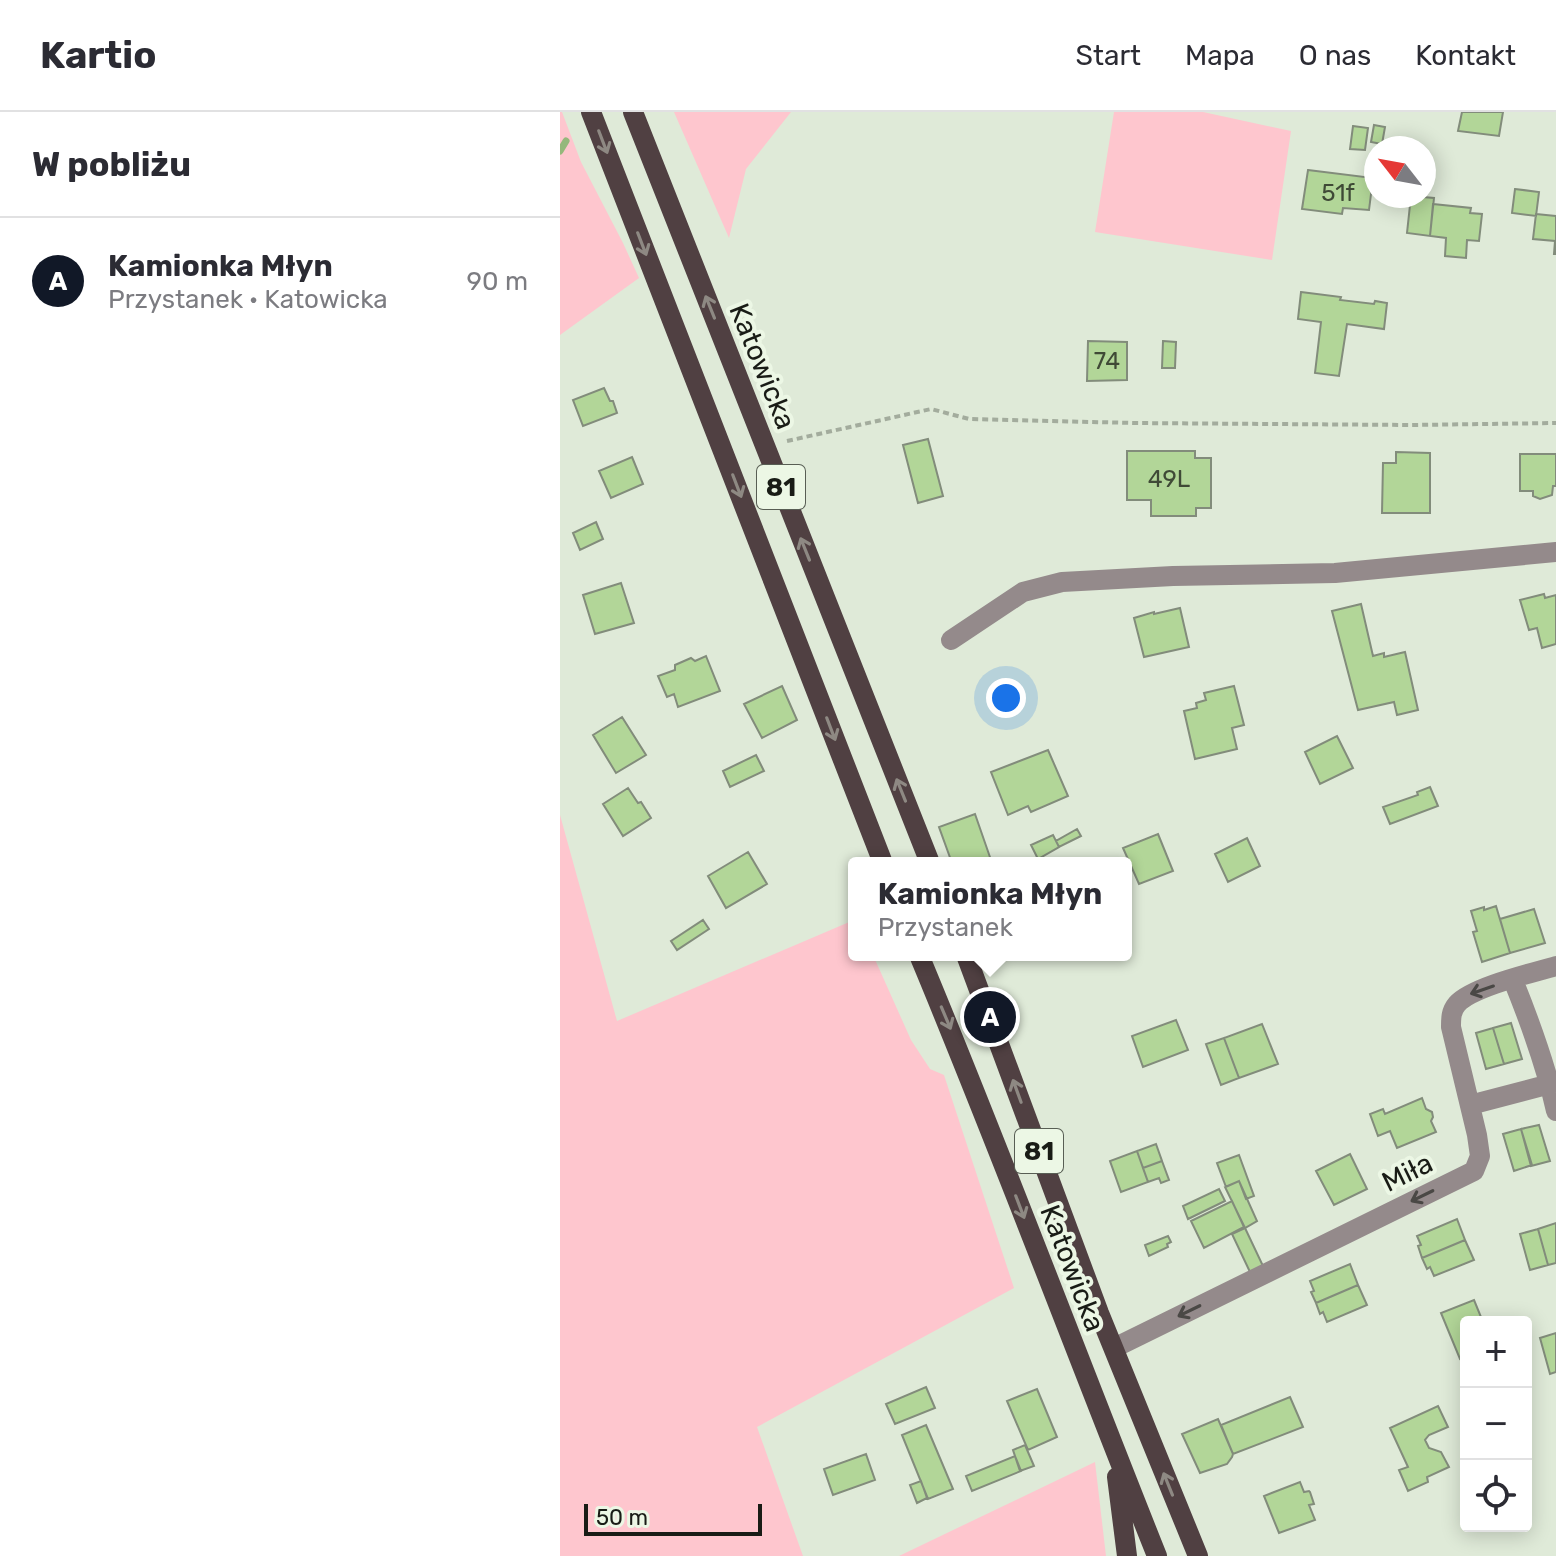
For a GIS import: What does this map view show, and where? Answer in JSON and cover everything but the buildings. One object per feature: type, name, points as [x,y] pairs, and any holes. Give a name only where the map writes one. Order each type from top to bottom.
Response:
[{"type":"main road","name":"81","points":[[591,112],[881,857]]},
{"type":"main road","name":"Katowicka","points":[[633,112],[928,857]]},
{"type":"main road","name":"Katowicka","points":[[922,961],[972,1081],[1157,1556]]},
{"type":"main road","name":"Katowicka","points":[[968,961],[1099,1313],[1198,1556]]},
{"type":"main road","points":[[1113,1446],[1127,1556]]},
{"type":"street","points":[[951,640],[1023,592],[1062,582],[1335,573],[1556,552]]},
{"type":"street","name":"Miła","points":[[1114,1348],[1474,1171],[1480,1156],[1451,1027],[1451,1015],[1456,1005],[1470,993],[1556,966]]},
{"type":"street","points":[[1513,980],[1530,1022],[1556,1111]]},
{"type":"street","points":[[1470,1105],[1550,1084]]},
{"type":"path","points":[[766,450],[781,442],[931,409],[969,419],[1411,425],[1556,423]]},
{"type":"shaded area","points":[[560,112],[581,162],[639,278],[560,335]]},
{"type":"shaded area","points":[[674,112],[791,112],[746,169],[729,238]]},
{"type":"shaded area","points":[[1114,112],[1203,112],[1291,131],[1272,260],[1095,232]]},
{"type":"shaded area","points":[[560,815],[617,1021],[848,923],[848,961],[876,961],[911,1040],[930,1069],[944,1075],[1014,1288],[757,1427],[803,1556],[560,1556]]},
{"type":"shaded area","points":[[1095,1462],[1106,1556],[899,1556]]},
{"type":"waterway","points":[[560,151],[566,141]]},
{"type":"place","name":"Kamionka Młyn","points":[[990,1017]]}]
